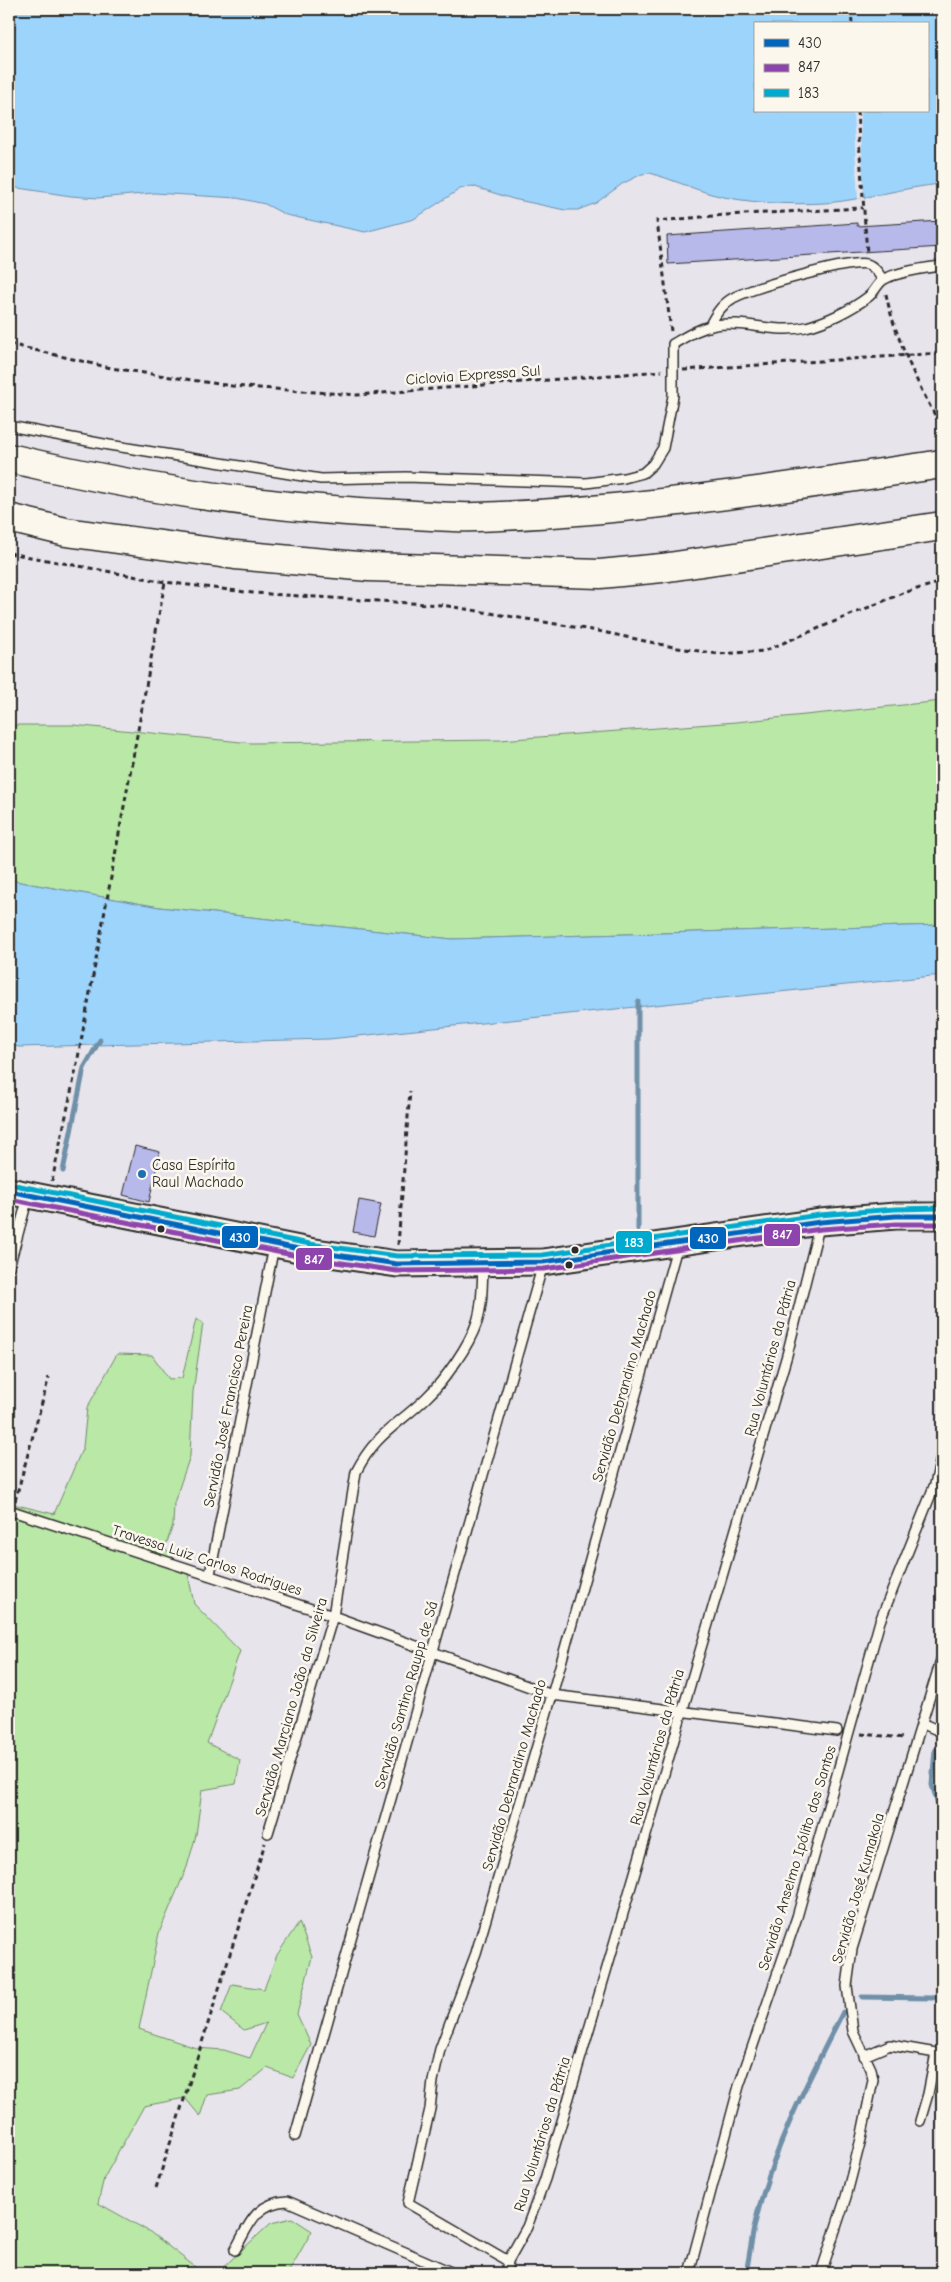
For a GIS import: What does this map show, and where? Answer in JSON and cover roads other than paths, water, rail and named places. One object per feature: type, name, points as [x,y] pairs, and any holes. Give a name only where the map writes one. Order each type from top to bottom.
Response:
[{"type":"highway","points":[[9,458],[97,478],[327,511],[476,517],[653,504],[942,464]]},
{"type":"highway","points":[[9,518],[66,532],[235,555],[370,567],[600,574],[662,568],[942,526]]},
{"type":"main road","points":[[29,1194],[274,1244],[348,1258],[397,1264],[543,1262],[820,1222],[896,1216],[942,1216]]},
{"type":"lane","points":[[709,327],[719,310],[733,298],[830,268],[868,264],[876,270],[883,280]]},
{"type":"lane","points":[[9,426],[109,446],[321,479],[406,477],[586,483],[624,478],[642,473],[653,464],[666,439],[673,396],[673,344],[699,329],[709,327],[735,324],[792,330],[808,326],[852,307],[868,297],[883,280],[915,270],[942,266]]},
{"type":"lane","points":[[9,1267],[29,1194]]},
{"type":"lane","name":"Rua Voluntários da Pátria","points":[[506,2273],[508,2261],[527,2227],[545,2179],[787,1355],[820,1222]]},
{"type":"lane","name":"Servidão José Francisco Pereira","points":[[210,1574],[274,1244]]},
{"type":"lane","name":"Servidão Debrandino Machado","points":[[508,2261],[408,2203],[430,2110],[433,2081],[440,2049],[476,1953],[552,1695],[678,1244]]},
{"type":"lane","name":"Servidão Santino Raupp de Sá","points":[[295,2136],[543,1262]]},
{"type":"lane","name":"Servidão Marciano João da Silveira","points":[[268,1833],[334,1616],[356,1472],[364,1456],[376,1441],[439,1385],[470,1337],[477,1322],[480,1307],[483,1264]]},
{"type":"lane","name":"Servidão Anselmo Ipólito dos Santos","points":[[689,2273],[739,2086],[797,1917],[880,1622],[935,1484],[942,1454]]},
{"type":"lane","name":"Travessa Luiz Carlos Rodrigues","points":[[12,1512],[210,1574],[334,1616],[552,1695],[837,1731]]},
{"type":"lane","name":"Servidão José Kumakola","points":[[821,2273],[846,2197],[870,2100],[872,2080],[871,2069],[854,2031],[847,1974],[861,1917],[942,1657]]},
{"type":"lane","points":[[921,1723],[942,1732]]},
{"type":"lane","points":[[864,2056],[890,2045],[936,2053],[928,2094],[920,2121]]},
{"type":"lane","points":[[235,2250],[256,2213],[264,2206],[287,2201],[453,2273]]},
{"type":"water","points":[[9,9],[942,9],[942,184],[825,203],[783,203],[724,197],[703,192],[650,173],[642,174],[622,184],[596,203],[578,210],[565,210],[513,199],[472,186],[460,189],[414,219],[365,232],[286,215],[265,204],[237,198],[154,193],[98,198],[9,186]]},
{"type":"water","points":[[9,880],[159,907],[452,939],[942,925],[942,975],[329,1039],[19,1047],[9,1045]]},
{"type":"waterway","points":[[638,1002],[638,1229]]},
{"type":"waterway","points":[[63,1171],[84,1068],[100,1040]]},
{"type":"waterway","points":[[935,1750],[932,1785],[942,1816]]},
{"type":"waterway","points":[[862,1997],[932,1998],[942,1995]]},
{"type":"waterway","points":[[746,2273],[761,2200],[780,2144],[804,2090],[843,2012]]},
{"type":"place","name":"Casa Espírita Raul Machado","points":[[142,1174]]}]
